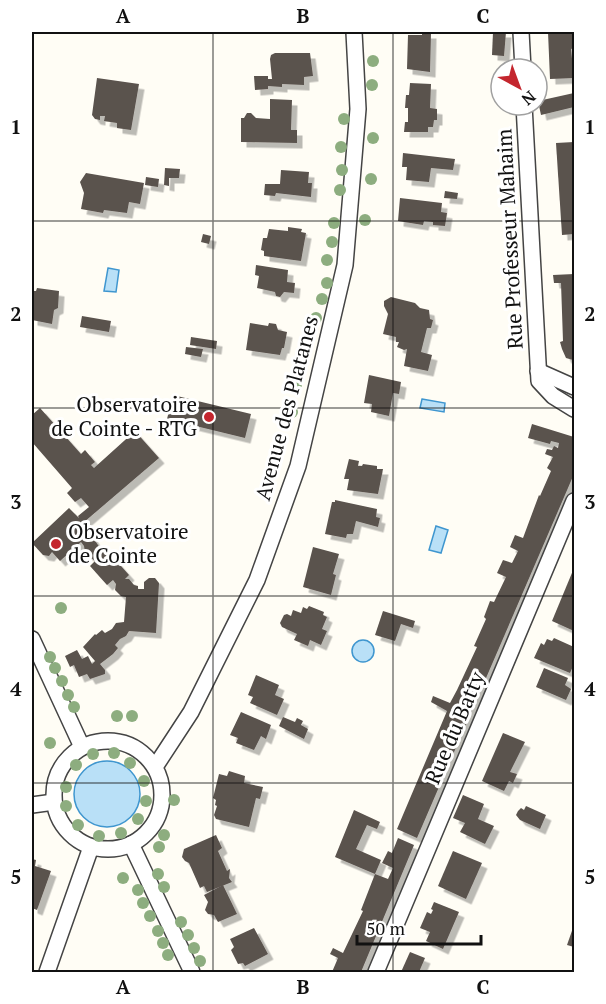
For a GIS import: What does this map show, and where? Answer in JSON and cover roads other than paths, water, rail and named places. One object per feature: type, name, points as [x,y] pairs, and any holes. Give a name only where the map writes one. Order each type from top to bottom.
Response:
[{"type":"street","name":"Avenue des Platanes","points":[[155,766],[191,712],[257,580],[298,466],[345,265],[358,109],[354,32]]},
{"type":"street","points":[[521,32],[522,57]]},
{"type":"street","name":"Rue Professeur Mahaim","points":[[525,117],[539,381],[553,396],[574,409]]},
{"type":"street","name":"Rue Professeur Mahaim","points":[[538,371],[574,387]]},
{"type":"street","name":"Rue du Batty","points":[[376,972],[574,501]]},
{"type":"street","points":[[32,639],[81,747]]},
{"type":"street","points":[[114,740],[138,749],[155,766],[162,782],[163,799],[159,816],[150,830],[131,844],[107,850],[92,847],[78,840],[58,817],[54,802],[54,786],[59,771],[68,757],[81,747],[97,741],[114,740]]},
{"type":"street","points":[[32,806],[54,802]]},
{"type":"street","points":[[131,844],[192,972]]},
{"type":"street","points":[[46,972],[92,847]]},
{"type":"water","points":[[108,268],[119,270],[116,292],[104,291]]},
{"type":"water","points":[[422,399],[445,403],[444,412],[420,408]]},
{"type":"water","points":[[436,526],[448,530],[441,553],[429,550]]},
{"type":"water","points":[[363,640],[371,643],[374,651],[371,659],[363,662],[355,659],[352,651],[355,643]]},
{"type":"water","points":[[107,761],[120,764],[130,771],[137,781],[140,794],[137,807],[130,817],[120,824],[107,827],[94,824],[84,817],[77,807],[74,794],[77,781],[84,771],[94,764]]},
{"type":"place","name":"Observatoire de Cointe - RTG","points":[[209,417]]},
{"type":"place","name":"Observatoire de Cointe","points":[[56,544]]}]
